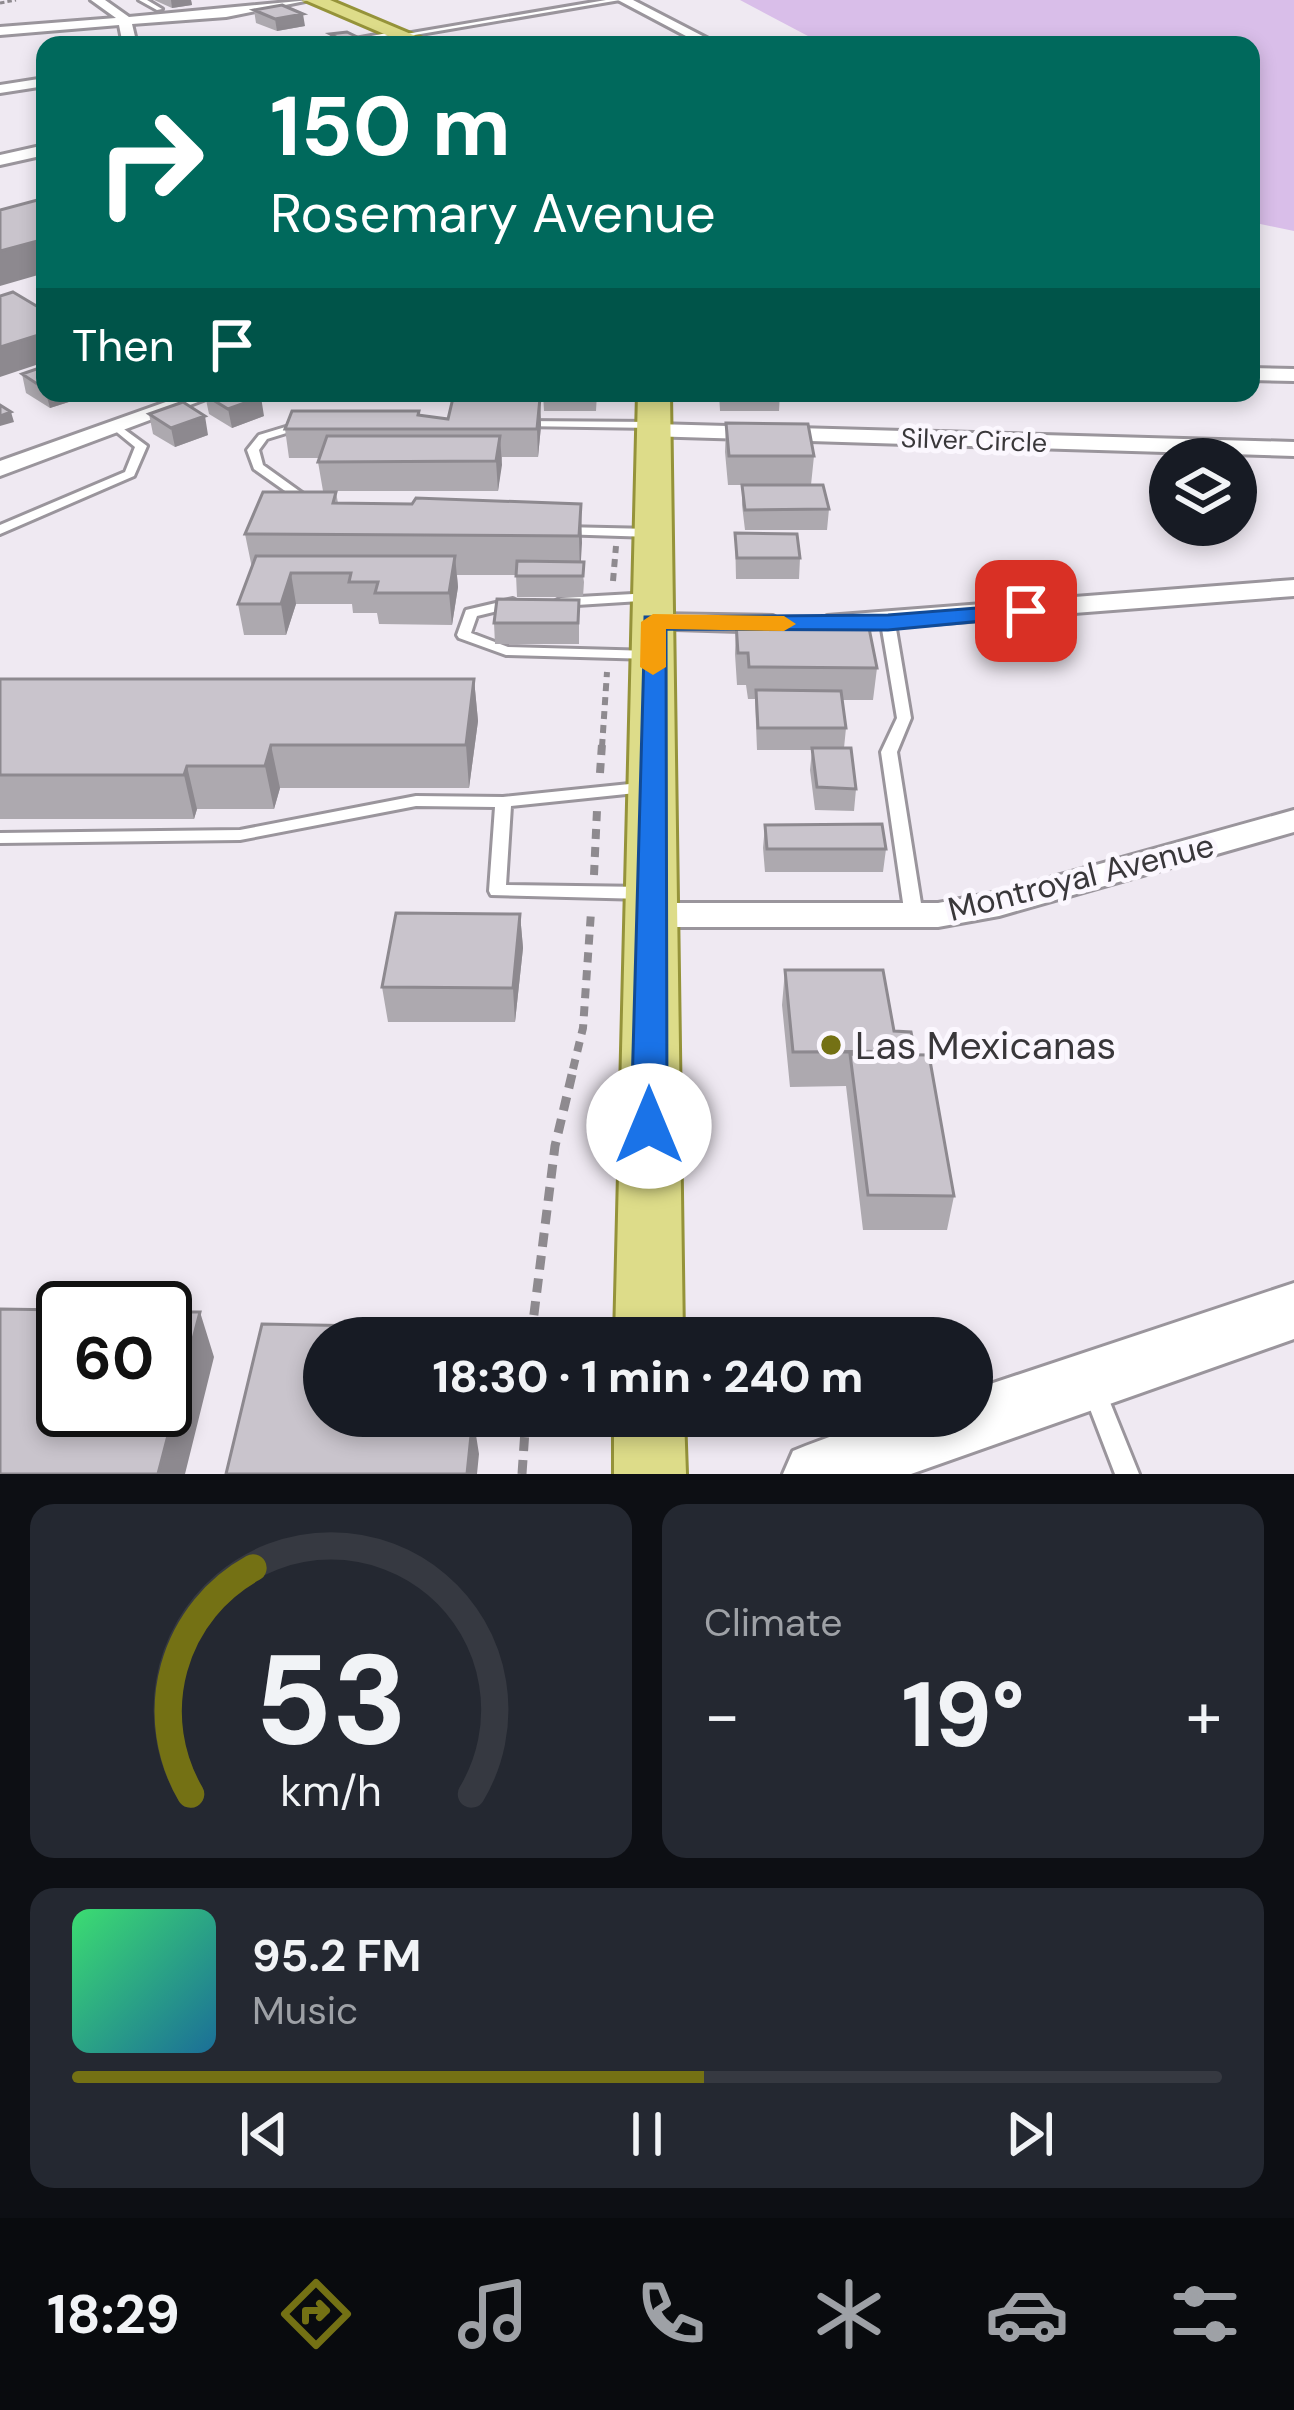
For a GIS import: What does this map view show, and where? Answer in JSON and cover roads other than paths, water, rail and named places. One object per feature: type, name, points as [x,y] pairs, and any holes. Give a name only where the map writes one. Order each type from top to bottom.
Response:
[{"type":"main road","points":[[314,0],[406,36]]},
{"type":"main road","points":[[649,1317],[652,787],[636,532],[654,416]]},
{"type":"main road","points":[[649,1437],[650,1474]]},
{"type":"street","points":[[0,31],[304,0]]},
{"type":"street","points":[[620,0],[694,36]]},
{"type":"street","points":[[99,1],[126,21],[128,36]]},
{"type":"street","points":[[0,89],[36,83]]},
{"type":"street","points":[[0,160],[36,151]]},
{"type":"street","points":[[1288,375],[1294,397]]},
{"type":"street","points":[[0,469],[186,402]]},
{"type":"street","name":"Silver Circle","points":[[654,416],[1294,449]]},
{"type":"street","points":[[643,618],[888,623],[1294,589]]},
{"type":"street","name":"Montroyal Avenue","points":[[650,904],[914,916],[1000,904],[1294,821]]},
{"type":"street","points":[[817,1474],[1294,1311]]},
{"type":"lane","points":[[99,1],[118,0]]},
{"type":"lane","points":[[142,0],[159,9]]},
{"type":"lane","points":[[381,36],[620,0]]},
{"type":"lane","points":[[497,424],[654,416]]},
{"type":"lane","points":[[308,424],[263,437],[254,450],[258,467],[316,507]]},
{"type":"lane","points":[[0,530],[130,474],[141,446],[117,427]]},
{"type":"lane","points":[[536,530],[636,532]]},
{"type":"lane","points":[[496,603],[643,618],[608,656],[506,651],[464,634],[470,613],[496,603]]},
{"type":"lane","points":[[888,623],[904,718],[889,752],[914,916]]},
{"type":"lane","points":[[0,838],[240,836],[416,801],[503,802],[652,787]]},
{"type":"lane","points":[[503,802],[497,891],[592,894],[650,904]]},
{"type":"lane","points":[[1091,1383],[1127,1474]]},
{"type":"place","name":"Las Mexicanas","points":[[831,1045]]}]
